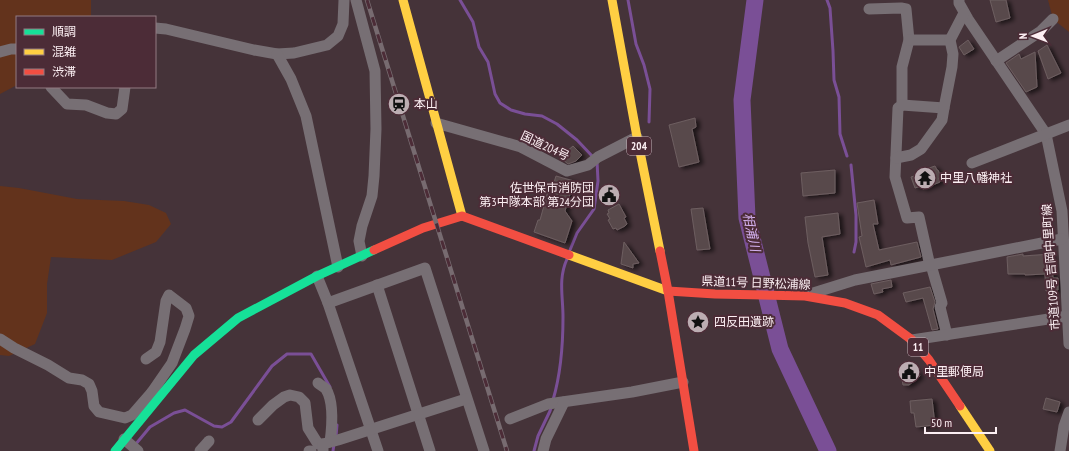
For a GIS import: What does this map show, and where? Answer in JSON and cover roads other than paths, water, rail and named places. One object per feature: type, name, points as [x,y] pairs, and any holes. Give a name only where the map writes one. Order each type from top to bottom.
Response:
[{"type":"main road","points":[[114,451],[126,441],[155,395],[194,355],[238,318],[317,276],[424,228],[462,216],[403,0]]},
{"type":"main road","name":"204","points":[[612,0],[637,137],[668,291],[694,451]]},
{"type":"main road","name":"県道11号 日野松浦線","points":[[462,216],[668,291],[715,294],[805,296],[845,303],[878,315],[912,340],[929,360],[990,451]]},
{"type":"street","points":[[156,28],[166,29],[254,50],[277,54],[294,53],[327,45],[338,36],[342,24],[344,0]]},
{"type":"street","points":[[356,0],[374,71],[376,129],[372,196],[362,226],[359,241],[362,256]]},
{"type":"street","name":"市道109号 吉岡中里町線","points":[[959,0],[964,13],[1046,134],[1065,211],[1062,239],[1069,344]]},
{"type":"street","points":[[869,9],[906,9],[909,40],[902,67],[902,105],[898,108],[895,177],[907,218],[919,217],[930,265],[942,303],[940,307],[947,334]]},
{"type":"street","points":[[896,158],[910,155],[921,149],[942,120],[952,67],[953,54],[950,40],[964,13]]},
{"type":"street","points":[[996,61],[1040,31],[1053,19]]},
{"type":"street","points":[[909,40],[950,40]]},
{"type":"street","points":[[0,52],[16,49]]},
{"type":"street","points":[[277,54],[291,79],[306,116],[338,267]]},
{"type":"street","points":[[52,88],[67,104],[86,105],[108,113],[116,114],[122,109],[126,88]]},
{"type":"street","points":[[902,105],[944,108]]},
{"type":"street","name":"国道204号","points":[[436,123],[521,147],[567,171],[588,165],[598,157],[637,137]]},
{"type":"street","points":[[972,163],[999,154],[1069,126]]},
{"type":"street","points":[[805,296],[855,280],[1062,239]]},
{"type":"street","points":[[328,303],[425,268],[484,451]]},
{"type":"street","points":[[317,276],[328,303],[378,451]]},
{"type":"street","points":[[377,285],[430,451]]},
{"type":"street","points":[[0,339],[69,378],[82,380],[89,384],[92,391],[94,406],[99,412],[125,418],[132,415],[155,395],[172,363],[185,329],[189,316],[186,308],[169,295],[166,301],[160,342],[156,352],[146,359]]},
{"type":"street","points":[[912,340],[1068,316]]},
{"type":"street","points":[[510,419],[548,404],[632,392],[683,382]]},
{"type":"street","points":[[318,383],[326,389],[330,403],[332,421],[330,444]]},
{"type":"street","points":[[258,420],[273,405],[284,397],[290,395],[299,397],[305,403],[308,428],[318,444],[330,444],[466,399]]},
{"type":"street","points":[[543,451],[546,439],[564,402]]},
{"type":"street","points":[[1060,451],[1064,426],[1069,412]]},
{"type":"street","points":[[126,441],[138,451]]},
{"type":"street","points":[[200,451],[209,441]]},
{"type":"waterway","points":[[460,0],[473,22],[479,47],[488,62],[495,94],[500,103],[511,110],[525,114],[542,116],[557,124],[577,140],[593,157]]},
{"type":"waterway","points":[[628,0],[636,44],[644,65],[650,89],[649,122]]},
{"type":"waterway","name":"相浦川","points":[[755,0],[742,100],[747,218],[780,349],[828,451]]},
{"type":"waterway","points":[[827,0],[830,8],[834,80],[839,97],[840,134],[847,156]]},
{"type":"waterway","points":[[570,250],[577,233],[594,209],[598,181],[597,161]]},
{"type":"waterway","points":[[851,165],[856,215],[856,242],[854,252]]},
{"type":"waterway","points":[[553,400],[558,379],[562,348],[562,281],[564,266],[567,259]]},
{"type":"waterway","points":[[135,445],[150,427],[174,413],[185,410],[214,426],[222,427],[231,422],[272,366],[287,354],[311,354],[330,387]]},
{"type":"waterway","points":[[534,451],[538,436],[552,405]]},
{"type":"waterway","points":[[336,437],[337,425]]},
{"type":"waterway","points":[[333,451],[334,444]]},
{"type":"railway","points":[[367,0],[507,451]]},
{"type":"place","name":"本山","points":[[399,104]]},
{"type":"place","name":"中里八幡神社","points":[[925,178]]},
{"type":"place","name":"佐世保市消防団 第3中隊本部 第24分団","points":[[609,195]]},
{"type":"place","name":"四反田遺跡","points":[[698,322]]},
{"type":"place","name":"中里郵便局","points":[[909,372]]}]
